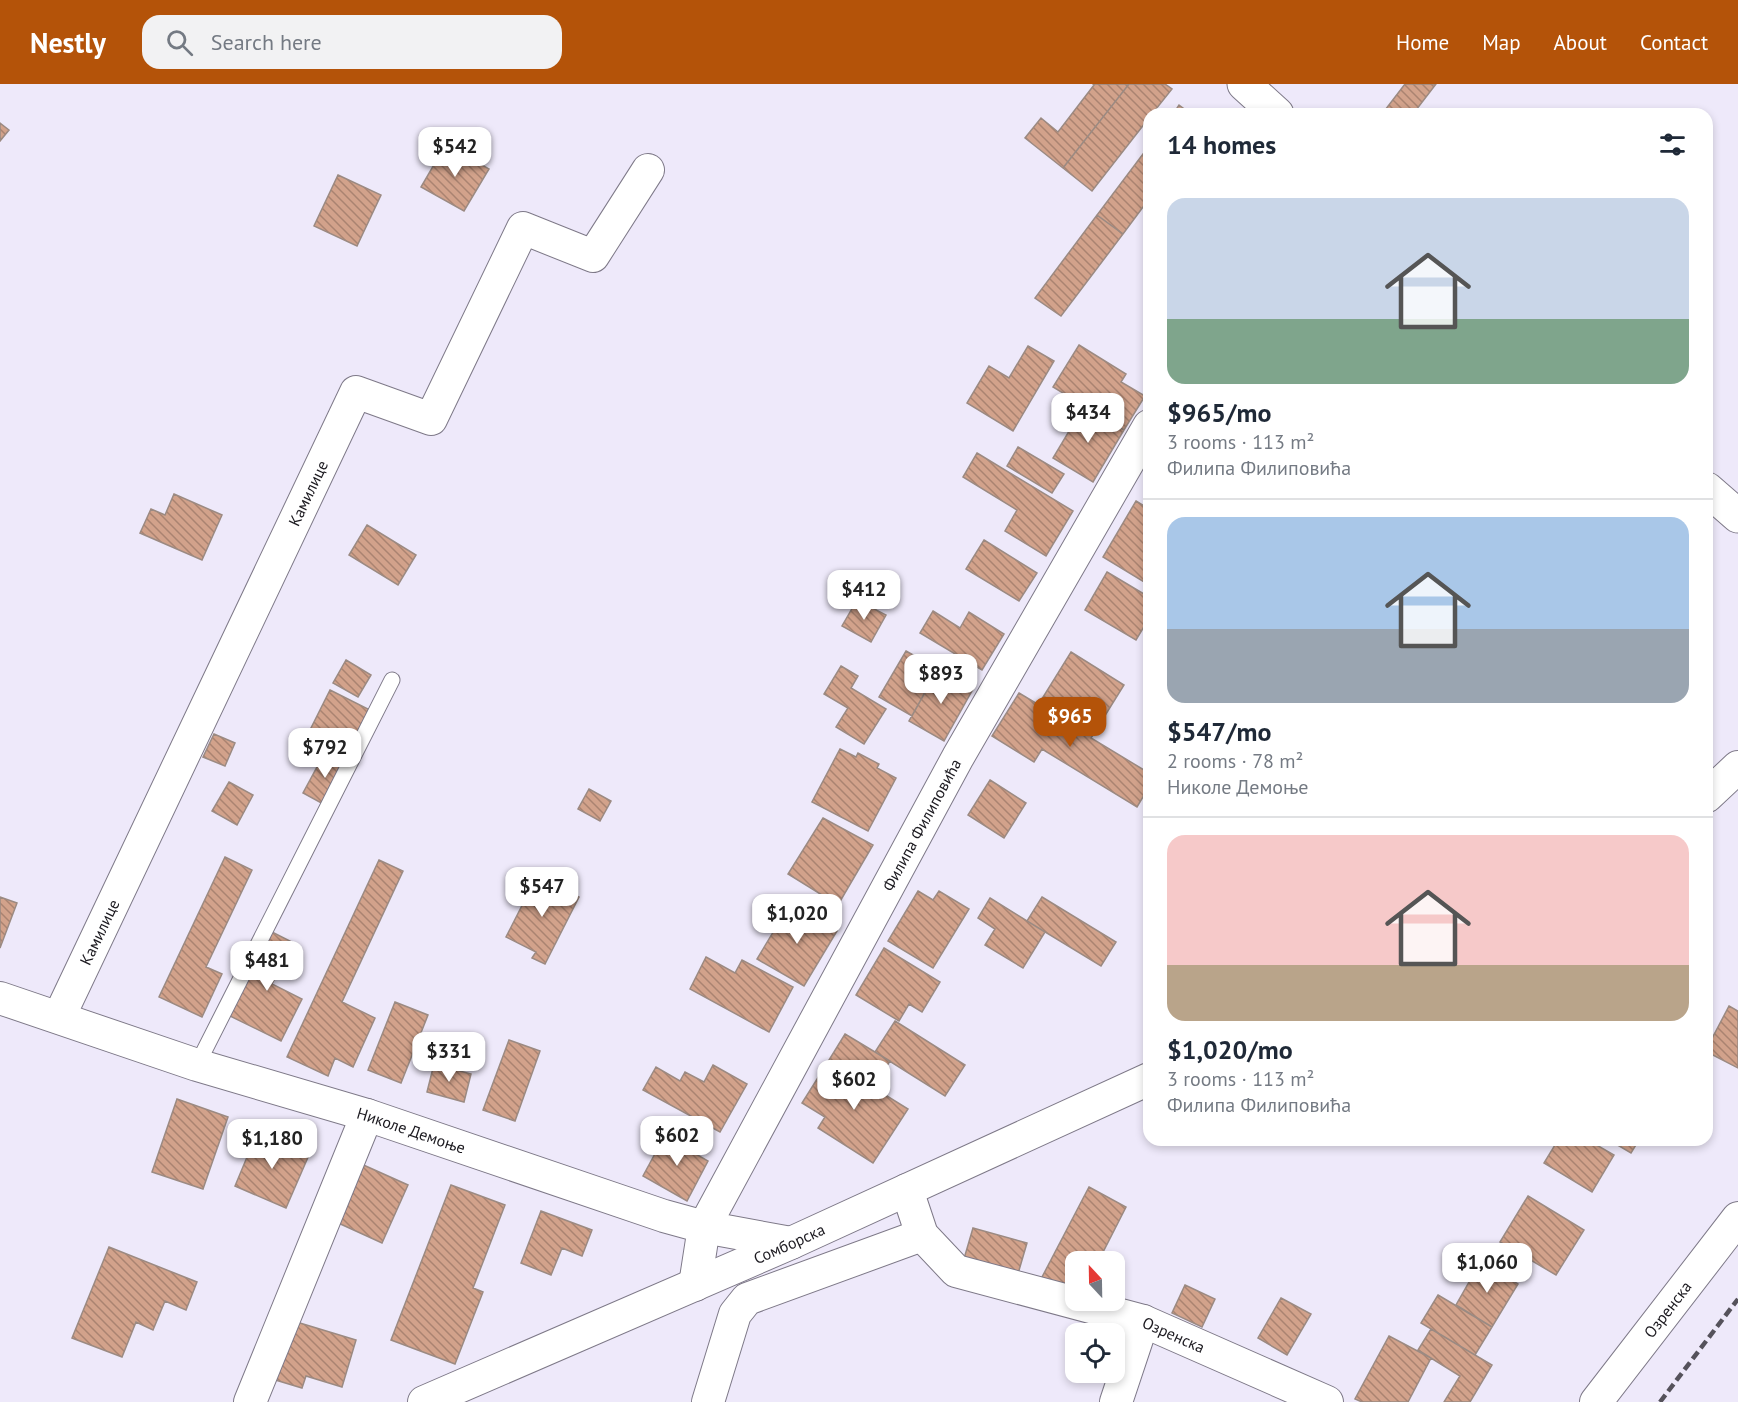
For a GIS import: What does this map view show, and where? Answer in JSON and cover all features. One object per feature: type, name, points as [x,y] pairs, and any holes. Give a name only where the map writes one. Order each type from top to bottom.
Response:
[{"type":"street","points":[[1244,84],[1270,108]]},
{"type":"street","name":"Камилице","points":[[59,1017],[356,392],[431,419],[523,228],[592,256],[648,170]]},
{"type":"street","name":"Филипа Филиповића","points":[[695,1285],[704,1227],[958,757],[1143,436]]},
{"type":"street","points":[[1713,494],[1738,516]]},
{"type":"street","points":[[1713,790],[1738,767]]},
{"type":"street","name":"Николе Демоње","points":[[0,998],[196,1065],[367,1115],[704,1227],[791,1243]]},
{"type":"street","name":"Сомборска","points":[[424,1402],[791,1243],[1143,1082]]},
{"type":"street","points":[[250,1402],[367,1115]]},
{"type":"street","name":"Озренска","points":[[907,1190],[922,1235],[956,1271],[1143,1321],[1327,1402]]},
{"type":"street","name":"Озренска","points":[[1596,1402],[1738,1218]]},
{"type":"street","points":[[708,1402],[735,1314],[747,1299],[922,1235]]},
{"type":"street","points":[[1116,1402],[1143,1321]]},
{"type":"lane","points":[[196,1065],[392,680]]},
{"type":"building","points":[[1093,84],[1129,84],[1063,168],[1025,138],[1041,118],[1058,132]]},
{"type":"building","points":[[1129,84],[1165,84],[1172,89],[1157,108],[1143,108],[1143,126],[1092,191],[1063,168]]},
{"type":"building","points":[[1405,84],[1436,84],[1418,108],[1387,108]]},
{"type":"building","points":[[0,123],[9,130],[0,141]]},
{"type":"building","points":[[446,144],[489,169],[464,211],[421,187]]},
{"type":"building","points":[[1143,154],[1143,207],[1123,234],[1097,215]]},
{"type":"building","points":[[338,175],[381,195],[357,246],[314,226]]},
{"type":"building","points":[[1097,215],[1123,234],[1061,316],[1035,298]]},
{"type":"building","points":[[1079,345],[1126,374],[1121,382],[1143,395],[1143,399],[1124,430],[1053,387]]},
{"type":"building","points":[[1028,346],[1054,361],[1013,431],[967,403],[989,366],[1009,378]]},
{"type":"building","points":[[1084,406],[1124,430],[1093,482],[1053,458]]},
{"type":"building","points":[[1018,447],[1064,474],[1052,493],[1007,466]]},
{"type":"building","points":[[977,453],[1073,511],[1046,556],[1005,531],[1017,510],[963,477]]},
{"type":"building","points":[[174,494],[222,515],[202,560],[140,533],[151,509],[165,515]]},
{"type":"building","points":[[1136,501],[1143,505],[1143,581],[1103,557]]},
{"type":"building","points":[[367,525],[416,555],[398,585],[349,555]]},
{"type":"building","points":[[984,540],[1037,573],[1019,601],[966,569]]},
{"type":"building","points":[[1107,572],[1143,593],[1143,628],[1136,640],[1085,610]]},
{"type":"building","points":[[857,600],[886,615],[871,642],[842,626]]},
{"type":"building","points":[[933,611],[960,628],[969,612],[1004,634],[982,670],[920,633]]},
{"type":"building","points":[[906,651],[938,669],[912,716],[879,697]]},
{"type":"building","points":[[1071,652],[1124,685],[1093,735],[1040,702]]},
{"type":"building","points":[[346,660],[371,675],[358,697],[333,683]]},
{"type":"building","points":[[841,666],[858,676],[851,688],[886,709],[864,744],[836,727],[848,708],[824,694]]},
{"type":"building","points":[[938,669],[973,689],[944,741],[909,721]]},
{"type":"building","points":[[330,690],[372,711],[350,755],[308,734]]},
{"type":"building","points":[[1019,693],[1039,705],[1040,702],[1093,735],[1091,738],[1143,769],[1143,797],[1137,807],[1042,749],[1034,762],[992,736]]},
{"type":"building","points":[[214,734],[235,743],[225,766],[203,757]]},
{"type":"building","points":[[840,749],[856,757],[858,753],[879,764],[877,768],[896,778],[868,831],[812,802]]},
{"type":"building","points":[[324,754],[346,765],[325,805],[303,793]]},
{"type":"building","points":[[990,780],[1026,803],[1004,838],[968,815]]},
{"type":"building","points":[[229,782],[253,795],[237,825],[212,811]]},
{"type":"building","points":[[589,789],[611,801],[600,821],[578,809]]},
{"type":"building","points":[[823,818],[873,845],[838,905],[788,874]]},
{"type":"building","points":[[225,857],[252,870],[206,967],[222,974],[202,1017],[159,997]]},
{"type":"building","points":[[379,860],[403,871],[342,1002],[375,1018],[353,1067],[335,1058],[328,1076],[287,1057]]},
{"type":"building","points":[[537,876],[579,897],[545,964],[532,958],[536,952],[506,937]]},
{"type":"building","points":[[918,891],[933,900],[939,891],[969,909],[933,968],[888,941]]},
{"type":"building","points":[[0,897],[17,903],[0,948]]},
{"type":"building","points":[[1042,897],[1116,942],[1101,966],[1027,921]]},
{"type":"building","points":[[990,898],[1045,932],[1023,968],[985,945],[995,929],[978,918]]},
{"type":"building","points":[[790,904],[837,931],[804,986],[757,959]]},
{"type":"building","points":[[270,931],[292,942],[272,984],[302,999],[281,1041],[228,1015]]},
{"type":"building","points":[[884,948],[940,982],[922,1012],[909,1004],[899,1021],[856,995]]},
{"type":"building","points":[[706,957],[735,973],[742,960],[793,987],[769,1032],[690,989]]},
{"type":"building","points":[[395,1002],[428,1015],[401,1083],[368,1070]]},
{"type":"building","points":[[1729,1006],[1738,1011],[1738,1068],[1713,1055],[1713,1037]]},
{"type":"building","points":[[895,1021],[965,1065],[945,1096],[875,1052]]},
{"type":"building","points":[[845,1034],[890,1061],[873,1088],[829,1060]]},
{"type":"building","points":[[509,1040],[540,1051],[515,1121],[483,1110]]},
{"type":"building","points":[[829,1060],[908,1109],[873,1163],[818,1128],[825,1117],[802,1103]]},
{"type":"building","points":[[434,1064],[471,1074],[464,1102],[427,1092]]},
{"type":"building","points":[[713,1065],[747,1084],[720,1132],[643,1090],[656,1067],[680,1081],[685,1072],[704,1082]]},
{"type":"building","points":[[177,1099],[228,1117],[203,1189],[152,1172]]},
{"type":"building","points":[[257,1133],[309,1155],[286,1208],[235,1186]]},
{"type":"building","points":[[683,1136],[699,1145],[694,1153],[708,1161],[687,1201],[643,1176],[664,1137],[678,1145]]},
{"type":"building","points":[[1554,1146],[1598,1146],[1614,1155],[1592,1192],[1544,1163]]},
{"type":"building","points":[[1619,1146],[1635,1146],[1631,1153]]},
{"type":"building","points":[[359,1163],[408,1185],[382,1243],[334,1221]]},
{"type":"building","points":[[451,1185],[505,1205],[473,1288],[483,1292],[455,1364],[391,1340]]},
{"type":"building","points":[[1089,1187],[1126,1207],[1104,1251],[1065,1251],[1065,1291],[1041,1279]]},
{"type":"building","points":[[1528,1196],[1584,1230],[1556,1275],[1500,1242]]},
{"type":"building","points":[[541,1211],[592,1230],[582,1256],[562,1248],[551,1275],[521,1263]]},
{"type":"building","points":[[973,1228],[1027,1243],[1015,1284],[961,1269]]},
{"type":"building","points":[[109,1247],[197,1282],[186,1310],[165,1301],[153,1330],[136,1322],[122,1357],[72,1338]]},
{"type":"building","points":[[1481,1261],[1518,1284],[1492,1327],[1456,1305]]},
{"type":"building","points":[[1185,1285],[1215,1299],[1202,1327],[1172,1313]]},
{"type":"building","points":[[1438,1295],[1492,1327],[1475,1355],[1421,1323]]},
{"type":"building","points":[[1281,1298],[1311,1314],[1287,1355],[1258,1338]]},
{"type":"building","points":[[290,1320],[356,1340],[342,1387],[306,1376],[302,1388],[272,1379]]},
{"type":"building","points":[[1431,1329],[1492,1365],[1470,1402],[1444,1402],[1460,1376],[1418,1350]]},
{"type":"building","points":[[1389,1336],[1431,1358],[1408,1402],[1362,1402],[1355,1399]]},
{"type":"railway","points":[[1660,1402],[1738,1299]]}]
